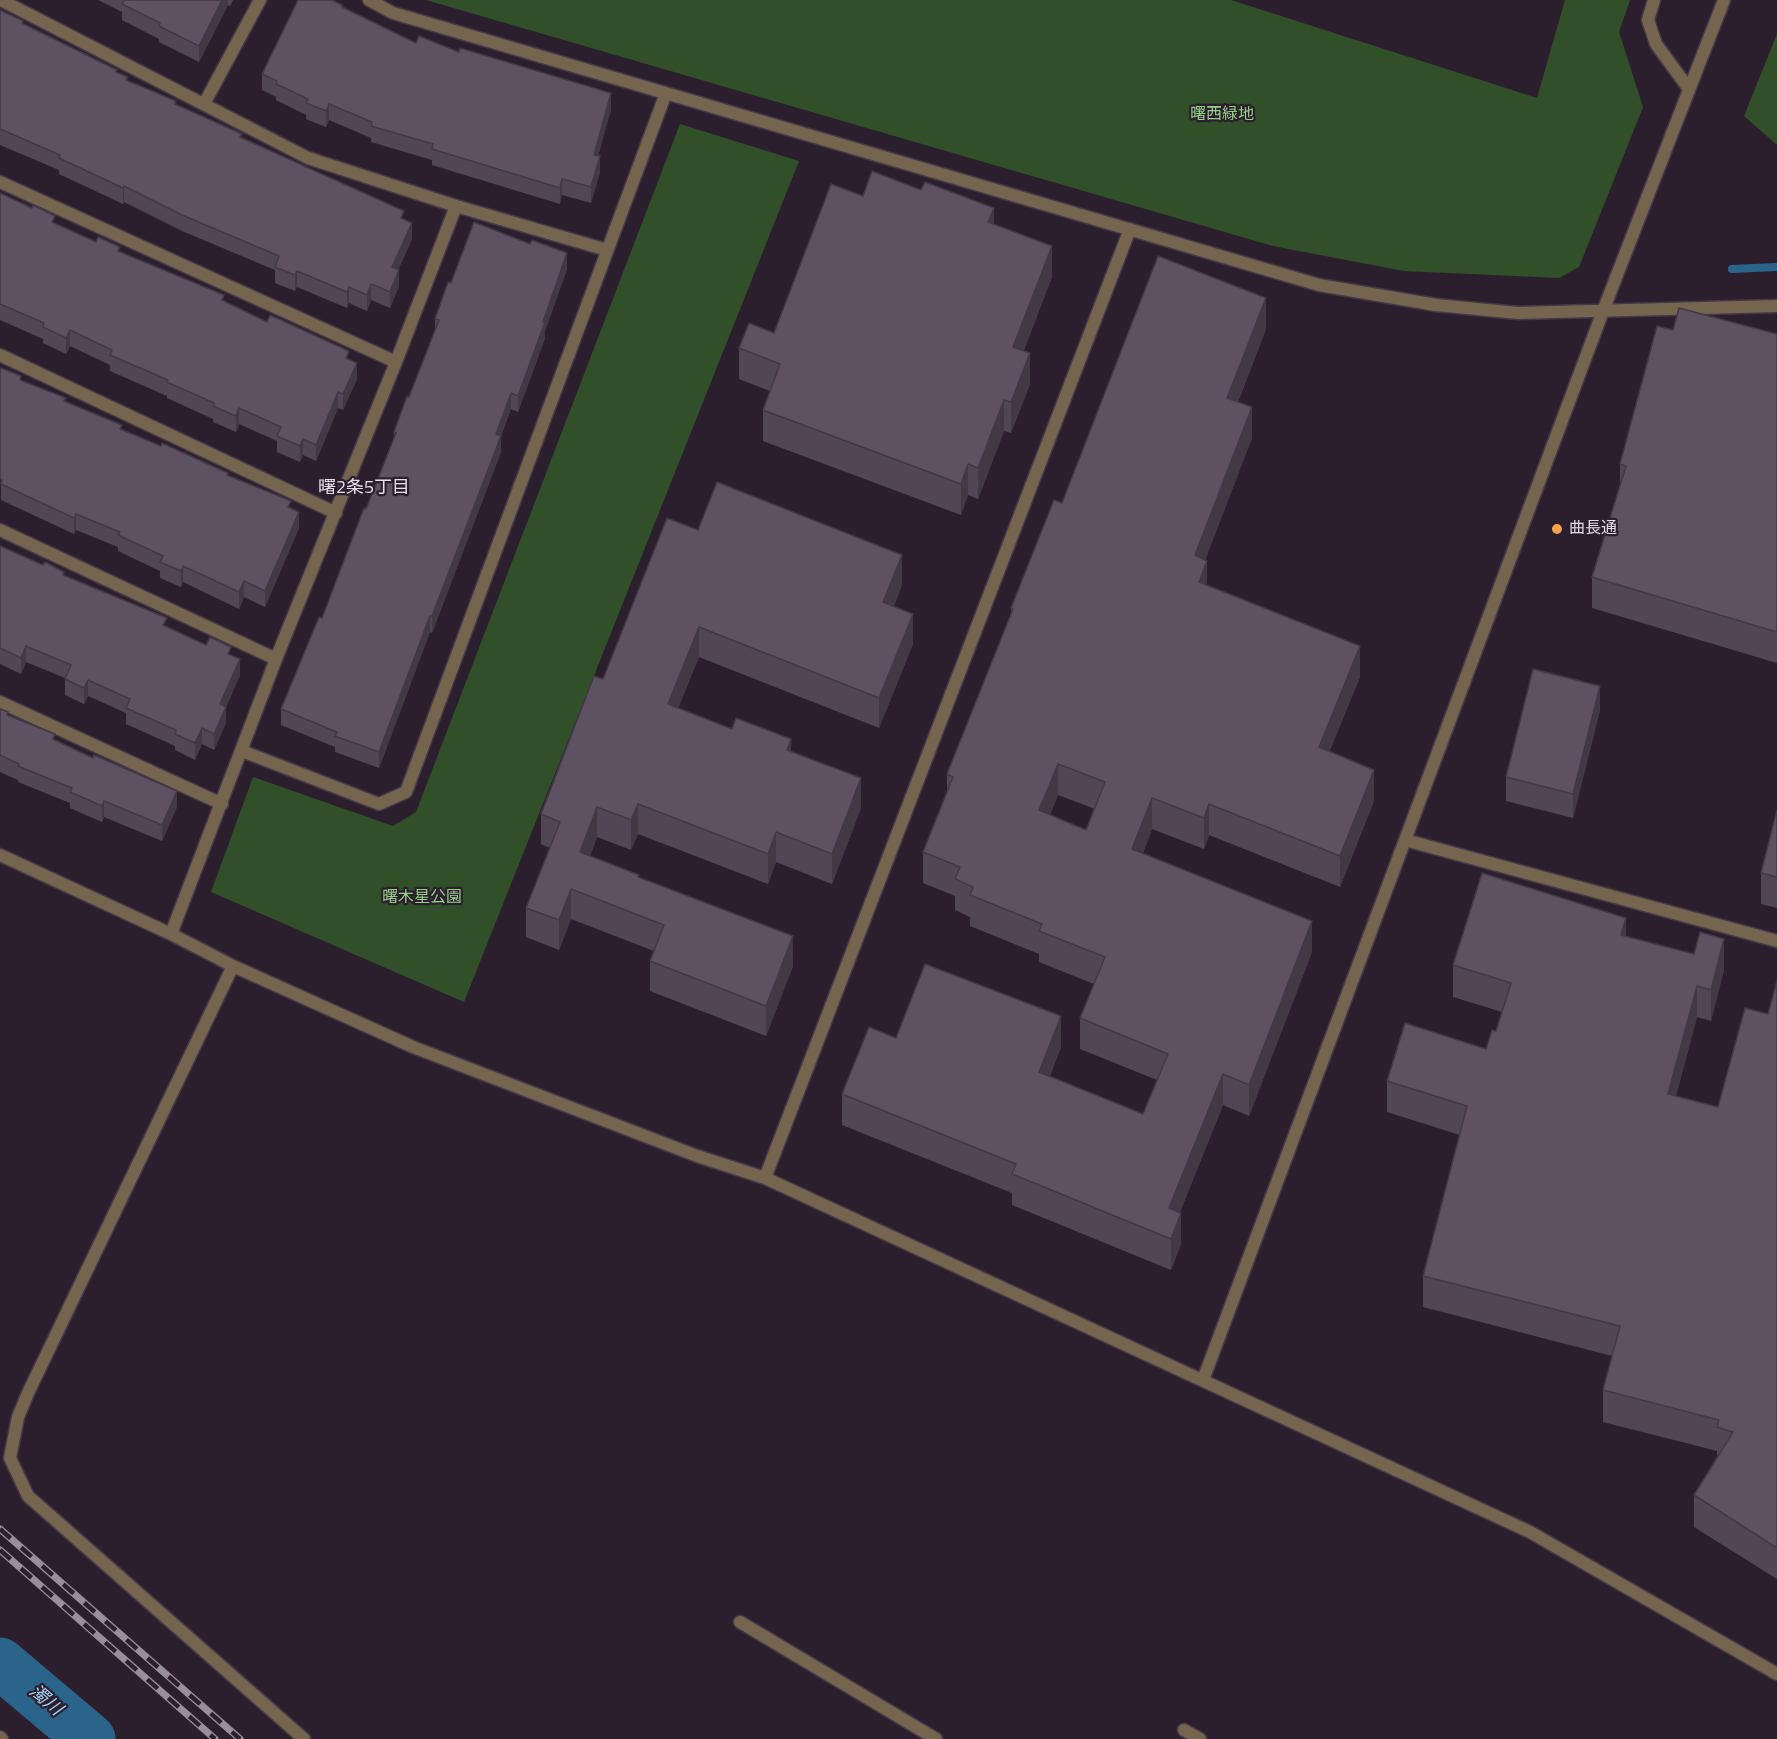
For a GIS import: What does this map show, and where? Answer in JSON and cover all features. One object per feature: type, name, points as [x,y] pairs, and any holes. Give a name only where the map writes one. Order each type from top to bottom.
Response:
[{"type":"street","points":[[1,0],[308,158],[456,206],[607,250]]},
{"type":"street","points":[[204,104],[260,0]]},
{"type":"street","points":[[369,0],[393,13],[1319,285],[1436,305],[1518,313],[1777,306]]},
{"type":"street","points":[[1654,0],[1648,20],[1656,44],[1689,89]]},
{"type":"street","points":[[1203,1380],[1603,311],[1724,0]]},
{"type":"street","points":[[242,750],[379,804],[406,792],[666,93]]},
{"type":"street","points":[[0,182],[396,363]]},
{"type":"street","points":[[171,934],[276,659],[396,363],[456,206]]},
{"type":"street","points":[[765,1178],[1130,229]]},
{"type":"street","points":[[0,355],[336,513]]},
{"type":"street","points":[[0,530],[276,659]]},
{"type":"street","points":[[0,702],[222,804]]},
{"type":"street","points":[[1405,840],[1777,940]]},
{"type":"street","points":[[0,855],[171,934],[233,966],[413,1047],[697,1156],[765,1178],[1530,1532],[1777,1674]]},
{"type":"street","points":[[233,966],[28,1393],[18,1417],[10,1458],[28,1496],[304,1739]]},
{"type":"street","points":[[740,1622],[936,1739]]},
{"type":"street","points":[[1184,1730],[1200,1739]]},
{"type":"green space","name":"曙西緑地","points":[[426,0],[1231,0],[1537,98],[1565,0],[1630,0],[1619,32],[1643,107],[1579,267],[1559,278],[1404,271],[1273,246]]},
{"type":"green space","points":[[1777,34],[1777,145],[1744,116]]},
{"type":"green space","name":"曙木星公園","points":[[680,124],[799,161],[464,1002],[211,892],[253,777],[393,826],[416,812]]},
{"type":"building","points":[[124,0],[222,0],[199,46],[122,4]]},
{"type":"building","points":[[298,0],[332,0],[416,43],[419,36],[459,52],[460,48],[611,93],[594,155],[600,156],[591,187],[562,179],[560,188],[432,149],[433,144],[371,126],[372,122],[329,104],[326,111],[306,103],[308,99],[276,84],[277,81],[262,74]]},
{"type":"building","points":[[0,10],[117,70],[116,72],[128,77],[126,80],[176,101],[175,104],[242,134],[240,137],[404,211],[401,218],[412,223],[392,267],[399,270],[390,292],[371,284],[367,295],[349,287],[347,292],[297,271],[295,275],[275,267],[279,256],[182,215],[124,186],[123,188],[59,158],[60,155],[0,129]]},
{"type":"building","points":[[872,171],[921,190],[925,182],[994,208],[988,222],[1052,246],[1013,347],[1030,353],[1011,402],[1004,400],[978,468],[968,464],[961,484],[763,410],[780,364],[739,348],[749,323],[774,333],[831,184],[863,196]]},
{"type":"building","points":[[0,193],[55,216],[52,222],[96,242],[98,237],[120,247],[118,251],[224,295],[222,300],[267,322],[270,315],[349,351],[346,358],[357,363],[343,394],[338,392],[316,445],[303,439],[300,446],[277,436],[281,427],[239,408],[236,416],[213,406],[214,403],[167,382],[168,380],[110,355],[112,350],[70,330],[66,338],[43,327],[44,323],[0,304]]},
{"type":"building","points":[[474,222],[530,244],[532,240],[567,253],[518,396],[511,393],[496,434],[501,436],[379,752],[335,736],[337,732],[281,709],[319,617],[322,618],[364,508],[366,509],[396,433],[394,432],[407,396],[409,397],[439,320],[435,319],[448,282],[451,283]]},
{"type":"building","points":[[1158,256],[1266,298],[1227,398],[1252,407],[1195,555],[1207,561],[1199,582],[1360,646],[1319,747],[1374,770],[1340,856],[1209,804],[1204,818],[1152,798],[1132,849],[1312,921],[1249,1085],[1223,1074],[1169,1208],[1181,1213],[1171,1239],[1012,1174],[1016,1164],[842,1094],[869,1027],[896,1038],[925,964],[1061,1016],[1039,1072],[1143,1114],[1168,1054],[1080,1018],[1105,957],[1039,931],[1042,924],[970,895],[973,887],[955,879],[960,867],[923,852],[953,777],[947,774],[1054,500],[1062,503]],"holes":[[[1058,764],[1105,782],[1086,830],[1039,810]]]},
{"type":"building","points":[[1679,308],[1777,334],[1777,632],[1592,577],[1626,466],[1620,464],[1657,326],[1673,330]]},
{"type":"building","points":[[1,368],[21,376],[20,380],[66,398],[64,401],[122,425],[120,429],[161,446],[162,443],[228,473],[227,475],[291,501],[288,507],[299,512],[265,591],[244,581],[239,592],[183,566],[181,571],[160,562],[163,556],[118,535],[120,532],[76,514],[74,518],[1,484]]},
{"type":"building","points":[[717,482],[902,555],[883,602],[913,614],[879,698],[699,627],[668,704],[732,729],[736,718],[791,739],[787,750],[861,778],[832,854],[776,832],[768,854],[638,804],[631,820],[597,807],[580,852],[639,875],[638,877],[793,936],[766,1006],[650,961],[664,925],[571,889],[559,920],[526,908],[560,822],[541,814],[594,676],[603,679],[667,518],[698,530]]},
{"type":"building","points":[[0,546],[43,565],[45,562],[64,572],[63,575],[167,618],[163,625],[206,645],[210,637],[231,647],[228,654],[240,659],[220,704],[226,707],[214,734],[202,728],[195,743],[175,734],[176,730],[126,708],[130,699],[88,680],[84,688],[65,679],[71,665],[26,646],[21,658],[0,648]]},
{"type":"building","points":[[1533,669],[1600,686],[1573,794],[1506,777]]},
{"type":"building","points":[[0,709],[8,712],[7,715],[55,734],[53,739],[93,758],[94,755],[177,791],[162,825],[104,801],[102,806],[70,792],[72,788],[18,766],[19,764],[0,755]]},
{"type":"building","points":[[1777,810],[1777,877],[1761,873]]},
{"type":"building","points":[[1482,873],[1626,918],[1621,935],[1694,954],[1700,932],[1724,939],[1711,990],[1697,986],[1668,1094],[1718,1107],[1745,1008],[1768,1014],[1777,981],[1777,1548],[1694,1495],[1733,1432],[1717,1427],[1719,1420],[1603,1390],[1620,1326],[1423,1276],[1467,1106],[1387,1081],[1405,1023],[1486,1049],[1492,1030],[1496,1031],[1511,983],[1453,965]]},
{"type":"waterway","points":[[1732,269],[1777,267]]},
{"type":"waterway","name":"濁川","points":[[0,1663],[90,1739]]},
{"type":"railway","points":[[0,1529],[240,1739]]},
{"type":"railway","points":[[0,1550],[215,1739]]},
{"type":"place","name":"曲長通","points":[[1557,529]]},
{"type":"district","name":"曙2条5丁目","points":[[364,489]]}]
